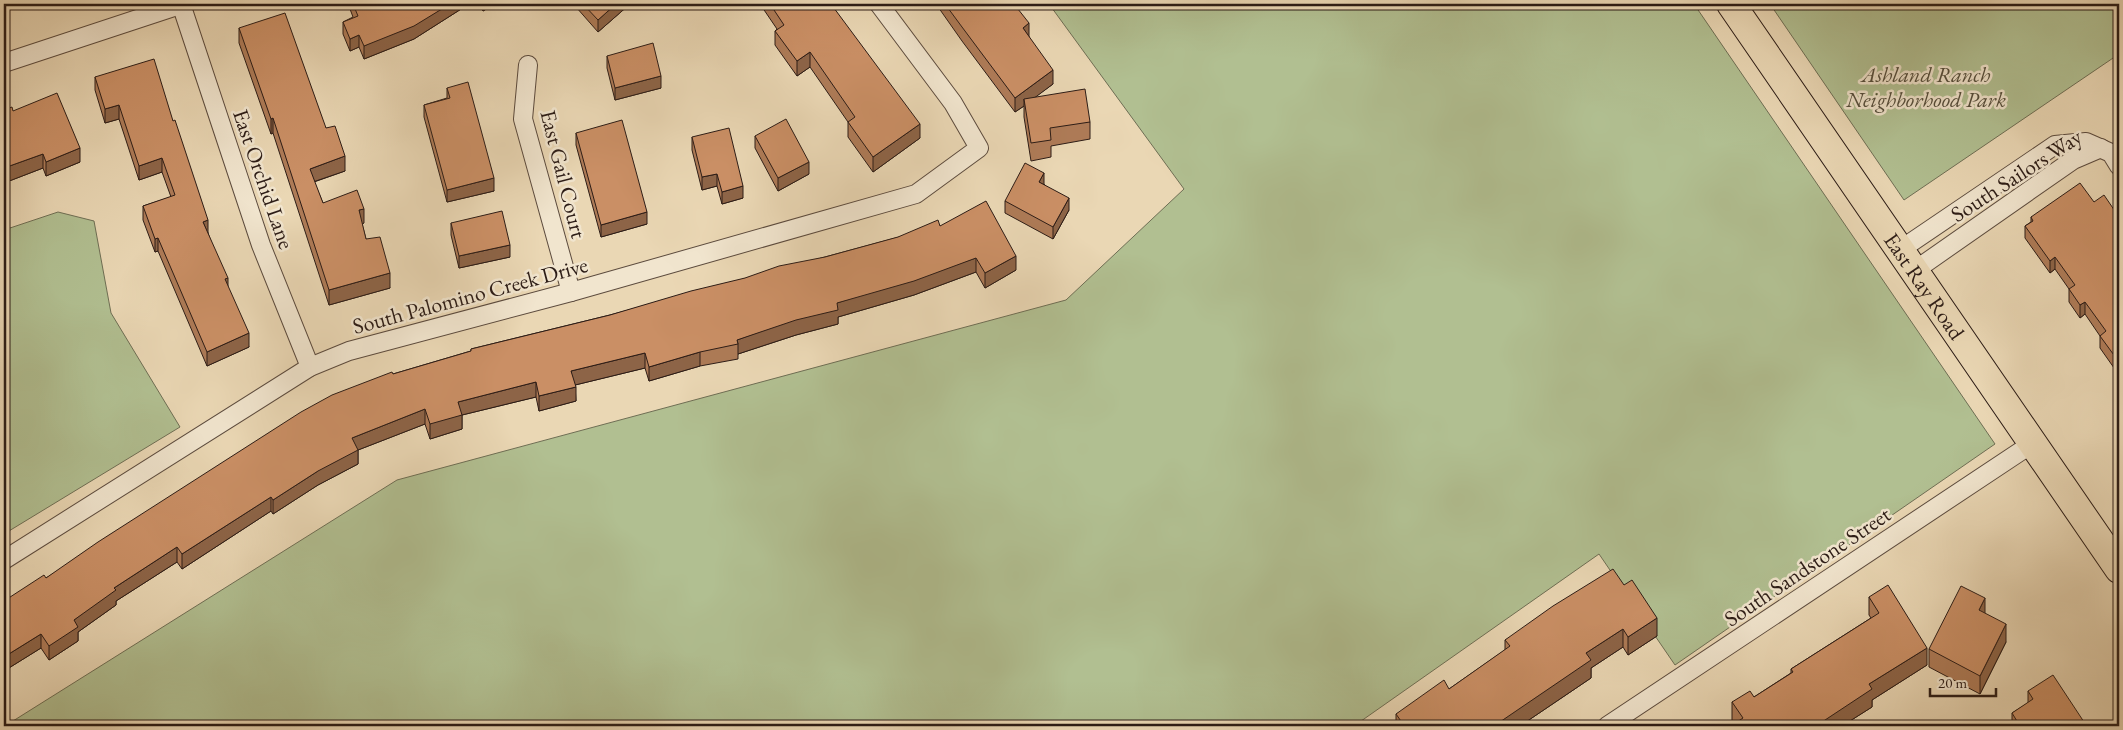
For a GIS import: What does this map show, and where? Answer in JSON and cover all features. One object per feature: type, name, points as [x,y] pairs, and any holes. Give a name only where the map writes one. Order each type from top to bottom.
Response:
[{"type":"main road","name":"East Ray Road","points":[[1731,4],[2119,570]]},
{"type":"street","points":[[4,62],[182,4]]},
{"type":"street","name":"East Orchid Lane","points":[[182,4],[261,245],[310,367]]},
{"type":"street","name":"South Palomino Creek Drive","points":[[4,560],[310,367],[349,351],[571,292],[916,194],[979,148],[953,103],[879,4]]},
{"type":"street","name":"East Gail Court","points":[[528,65],[523,119],[571,292]]},
{"type":"street","name":"South Sailors Way","points":[[1907,260],[2001,181],[2055,145],[2086,142],[2101,148]]},
{"type":"street","name":"South Sailors Way","points":[[1907,260],[2016,200],[2073,160],[2101,148]]},
{"type":"street","points":[[2101,148],[2110,153],[2119,166]]},
{"type":"street","points":[[2001,181],[2016,200]]},
{"type":"street","name":"South Sandstone Street","points":[[1607,726],[2033,443]]},
{"type":"green space","points":[[1049,4],[1694,4],[1995,444],[1675,665],[1599,554],[1354,726],[5,726],[397,480],[1066,300],[1184,189]]},
{"type":"green space","name":"Ashland Ranch Neighborhood Park","points":[[1770,4],[2119,4],[2119,54],[1904,200]]},
{"type":"green space","points":[[58,212],[94,221],[111,313],[180,427],[4,534],[4,230]]},
{"type":"building","points":[[353,4],[450,4],[414,26],[364,46],[359,35],[350,39],[343,22],[358,16]]},
{"type":"building","points":[[583,4],[616,4],[598,20]]},
{"type":"building","points":[[770,4],[831,4],[920,124],[873,157],[848,122],[855,117],[810,52],[797,61],[775,31],[784,25]]},
{"type":"building","points":[[945,4],[1014,4],[1029,23],[1023,28],[1053,70],[1015,98]]},
{"type":"building","points":[[285,13],[326,128],[335,126],[345,156],[310,169],[323,203],[357,190],[364,209],[359,210],[366,239],[380,237],[390,273],[329,290],[273,118],[271,119],[239,28]]},
{"type":"building","points":[[653,43],[661,76],[615,88],[607,56]]},
{"type":"building","points":[[154,59],[173,121],[175,120],[208,220],[203,222],[228,278],[225,279],[249,333],[207,352],[158,238],[155,239],[143,206],[175,195],[162,158],[139,166],[119,105],[105,109],[95,77]]},
{"type":"building","points":[[468,82],[494,178],[447,190],[424,105],[450,98],[447,88]]},
{"type":"building","points":[[1085,89],[1090,122],[1050,128],[1051,140],[1031,143],[1024,99]]},
{"type":"building","points":[[57,93],[80,148],[46,162],[43,154],[4,168],[4,110],[12,107],[13,111]]},
{"type":"building","points":[[786,119],[809,162],[778,178],[755,136]]},
{"type":"building","points":[[622,120],[647,212],[601,225],[576,133]]},
{"type":"building","points":[[729,128],[743,186],[722,192],[717,174],[702,177],[692,137]]},
{"type":"building","points":[[1025,163],[1044,173],[1039,182],[1069,198],[1053,227],[1005,201]]},
{"type":"building","points":[[2080,183],[2094,202],[2104,195],[2119,217],[2119,362],[2100,336],[2106,331],[2085,302],[2080,305],[2069,289],[2075,285],[2055,257],[2050,261],[2025,226],[2033,221],[2031,217]]},
{"type":"building","points":[[986,201],[1016,256],[985,273],[976,258],[914,281],[837,303],[838,310],[796,320],[737,340],[738,344],[700,352],[649,367],[645,353],[571,371],[576,387],[539,396],[536,382],[458,402],[462,415],[430,424],[425,409],[352,438],[358,450],[318,471],[273,500],[271,497],[182,554],[177,547],[114,588],[116,590],[74,620],[78,627],[49,646],[41,634],[4,657],[4,601],[44,575],[46,578],[98,542],[301,412],[332,395],[392,372],[393,374],[471,351],[471,349],[610,315],[691,291],[745,278],[779,266],[825,257],[898,237],[938,220],[940,226]]},
{"type":"building","points":[[502,211],[510,245],[459,256],[451,223]]},
{"type":"building","points":[[1613,569],[1624,585],[1632,580],[1657,618],[1628,637],[1623,629],[1586,653],[1591,660],[1494,726],[1400,726],[1403,724],[1396,714],[1444,680],[1449,689],[1510,646],[1505,640],[1553,606]]},
{"type":"building","points":[[1888,585],[1927,648],[1869,684],[1872,689],[1819,724],[1820,726],[1731,726],[1743,718],[1732,702],[1750,691],[1754,697],[1793,672],[1791,669],[1879,613],[1869,597]]},
{"type":"building","points":[[1961,586],[1985,598],[1979,610],[2006,624],[1980,676],[1929,649]]},
{"type":"building","points":[[2053,675],[2086,725],[2020,726],[2012,713],[2033,699],[2028,691]]}]
